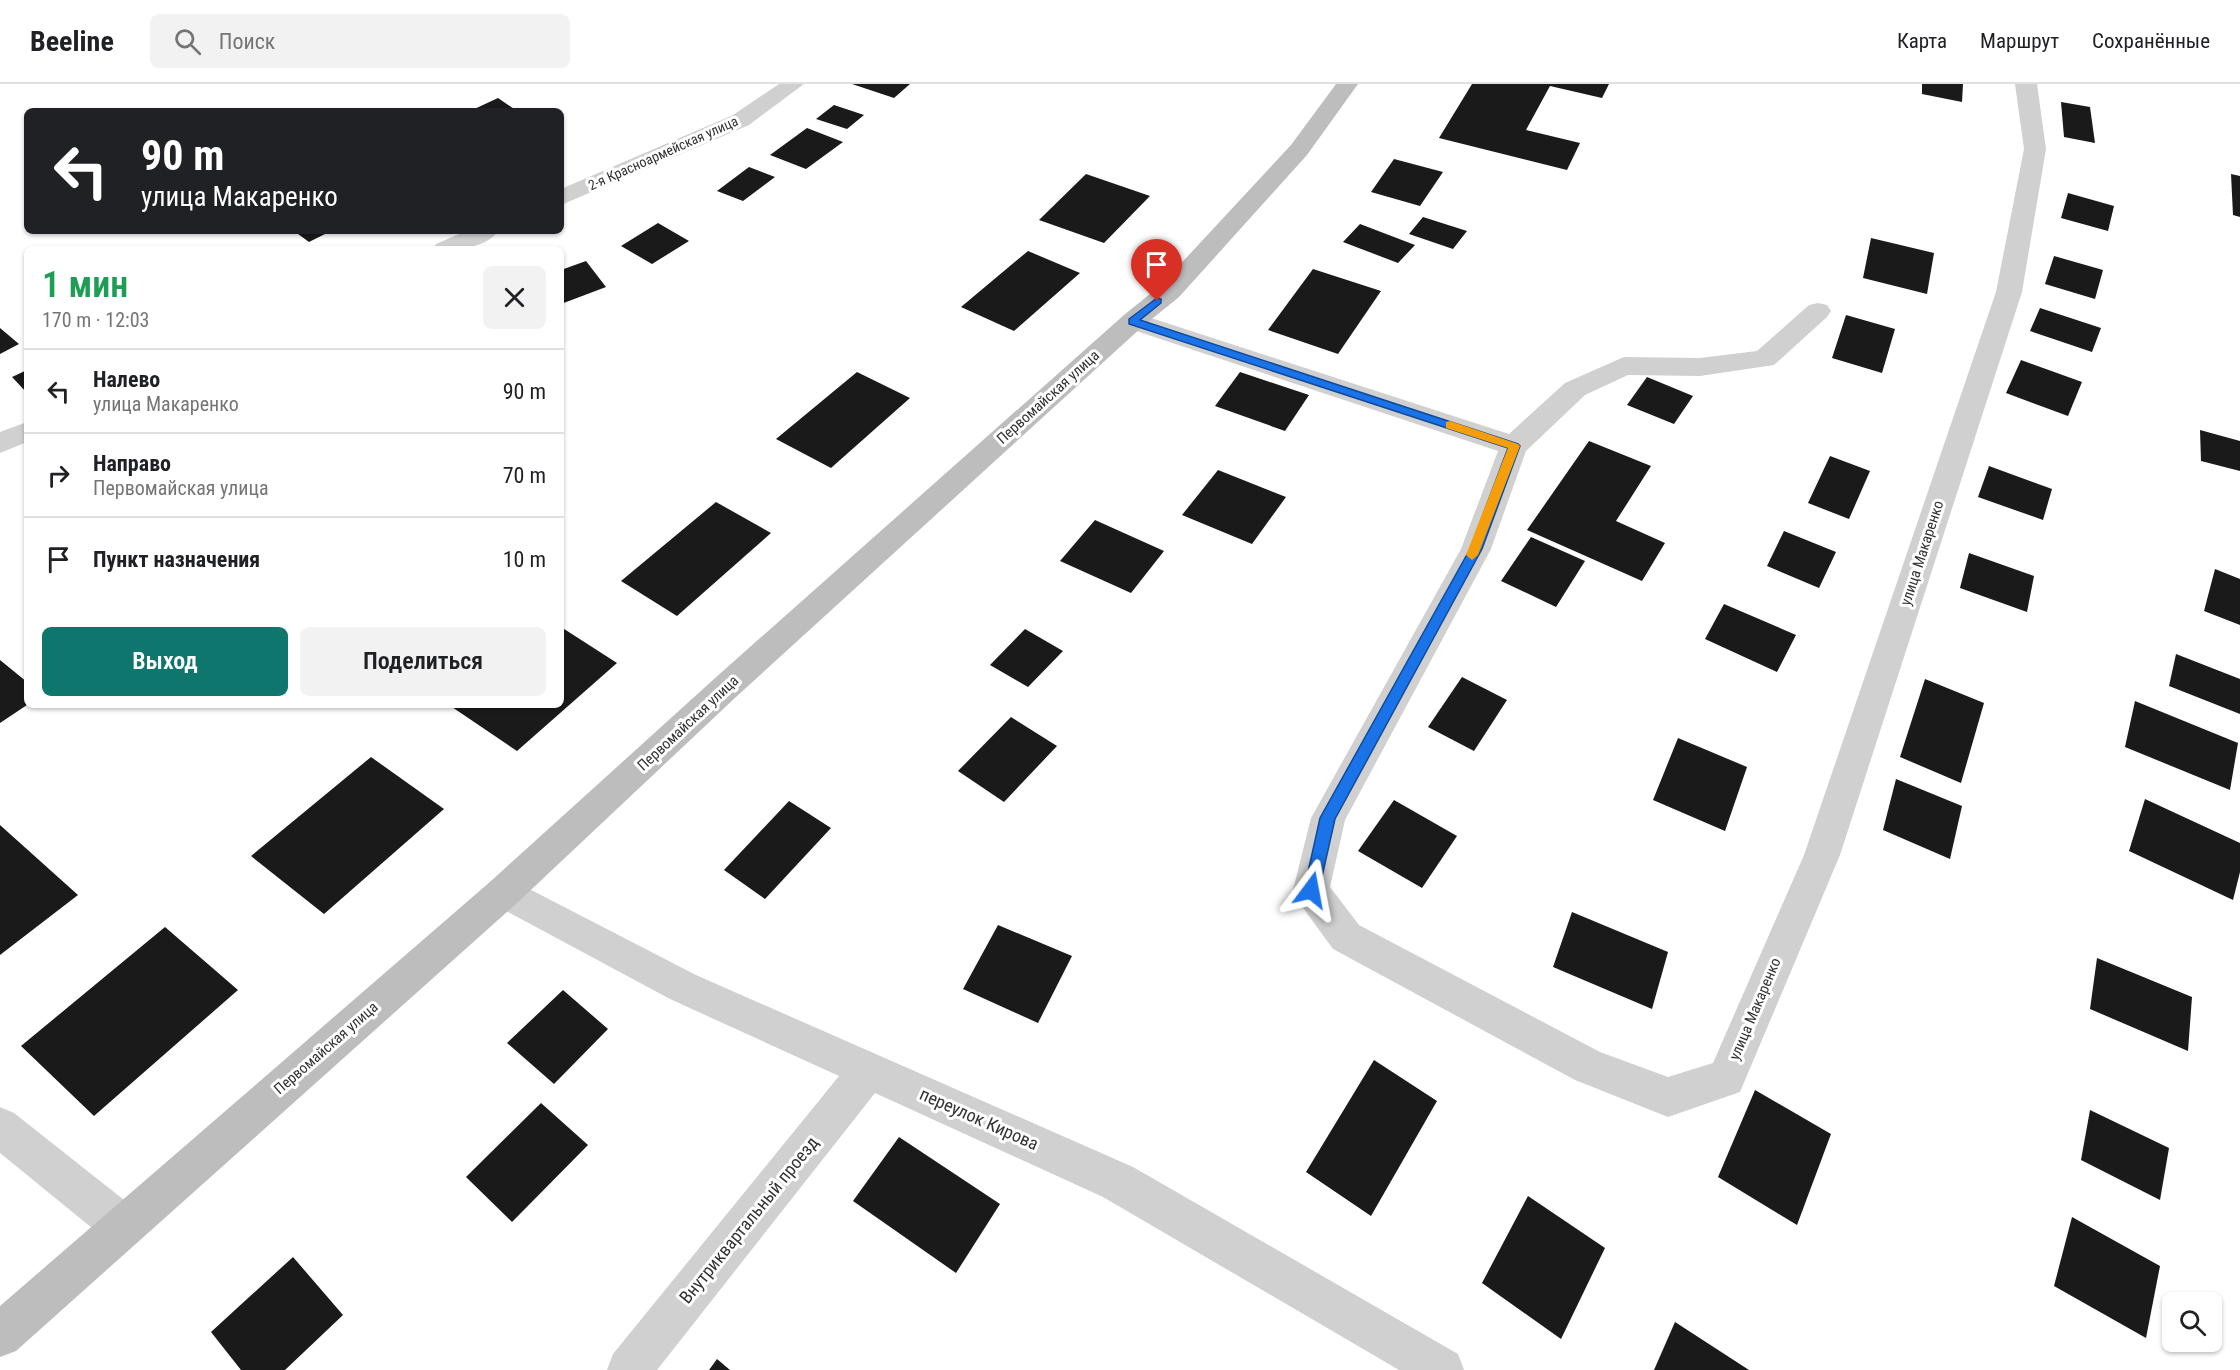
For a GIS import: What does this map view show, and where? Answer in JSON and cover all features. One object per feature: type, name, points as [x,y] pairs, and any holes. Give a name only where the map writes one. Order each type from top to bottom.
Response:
[{"type":"main road","name":"Первомайская улица","points":[[0,1335],[504,892],[725,688],[1132,321],[1170,291],[1299,150],[1347,84]]},
{"type":"street","name":"2-я Красноармейская улица","points":[[564,197],[741,120],[793,84]]},
{"type":"street","name":"улица Макаренко","points":[[1818,311],[1765,359],[1700,367],[1624,366],[1575,389],[1514,446],[1476,549],[1328,818],[1311,890],[1346,938],[1589,1067],[1668,1097],[1726,1078],[1822,855],[2009,292],[2035,150],[2026,84]]},
{"type":"street","points":[[452,246],[479,234]]},
{"type":"street","points":[[1132,321],[1514,446]]},
{"type":"street","points":[[0,443],[24,432]]},
{"type":"street","name":"переулок Кирова","points":[[504,892],[683,987],[1118,1182],[1442,1370]]},
{"type":"street","name":"Внутриквартальный проезд","points":[[629,1370],[869,1070]]},
{"type":"street","points":[[0,1127],[123,1226]]},
{"type":"building","points":[[852,84],[910,84],[894,98]]},
{"type":"building","points":[[1472,84],[1609,84],[1602,98],[1550,86],[1526,130],[1580,143],[1567,170],[1439,138]]},
{"type":"building","points":[[1922,84],[1963,84],[1962,102],[1922,94]]},
{"type":"building","points":[[498,98],[513,108],[476,108]]},
{"type":"building","points":[[2061,102],[2090,107],[2095,143],[2064,137]]},
{"type":"building","points":[[834,105],[864,115],[847,129],[816,119]]},
{"type":"building","points":[[807,128],[843,142],[806,169],[770,155]]},
{"type":"building","points":[[1394,159],[1443,172],[1420,206],[1371,192]]},
{"type":"building","points":[[749,167],[775,177],[743,201],[717,191]]},
{"type":"building","points":[[1086,174],[1150,196],[1104,243],[1039,220]]},
{"type":"building","points":[[2231,174],[2240,176],[2240,217],[2233,215]]},
{"type":"building","points":[[2068,193],[2114,206],[2108,231],[2061,218]]},
{"type":"building","points":[[1423,217],[1467,231],[1453,249],[1409,234]]},
{"type":"building","points":[[658,223],[689,241],[652,264],[621,246]]},
{"type":"building","points":[[1360,224],[1415,245],[1398,263],[1343,242]]},
{"type":"building","points":[[298,234],[325,234],[309,242]]},
{"type":"building","points":[[1871,238],[1934,253],[1927,294],[1863,278]]},
{"type":"building","points":[[1028,251],[1080,273],[1014,331],[961,307]]},
{"type":"building","points":[[2054,256],[2103,270],[2095,299],[2045,284]]},
{"type":"building","points":[[586,261],[606,287],[564,303],[564,269]]},
{"type":"building","points":[[1313,269],[1381,291],[1338,354],[1268,330]]},
{"type":"building","points":[[2040,308],[2101,328],[2092,352],[2030,331]]},
{"type":"building","points":[[1846,315],[1895,329],[1882,373],[1832,358]]},
{"type":"building","points":[[0,328],[19,344],[0,354]]},
{"type":"building","points":[[2021,360],[2082,382],[2068,416],[2006,393]]},
{"type":"building","points":[[24,371],[24,390],[12,377]]},
{"type":"building","points":[[857,372],[910,398],[831,468],[776,439]]},
{"type":"building","points":[[1240,372],[1309,395],[1285,431],[1215,406]]},
{"type":"building","points":[[1647,377],[1693,396],[1674,424],[1627,405]]},
{"type":"building","points":[[2200,430],[2240,441],[2240,471],[2201,461]]},
{"type":"building","points":[[1589,441],[1651,466],[1616,521],[1665,543],[1642,581],[1527,530]]},
{"type":"building","points":[[1830,456],[1870,471],[1849,519],[1808,503]]},
{"type":"building","points":[[1989,466],[2052,489],[2043,520],[1978,497]]},
{"type":"building","points":[[1218,470],[1286,497],[1252,544],[1182,515]]},
{"type":"building","points":[[716,502],[771,533],[677,616],[621,581]]},
{"type":"building","points":[[1095,520],[1164,551],[1131,593],[1060,561]]},
{"type":"building","points":[[1784,531],[1836,552],[1819,588],[1767,566]]},
{"type":"building","points":[[1531,537],[1585,561],[1556,607],[1501,581]]},
{"type":"building","points":[[1969,553],[2034,576],[2027,612],[1960,588]]},
{"type":"building","points":[[2215,569],[2240,579],[2240,625],[2204,611]]},
{"type":"building","points":[[1724,604],[1796,635],[1777,672],[1705,639]]},
{"type":"building","points":[[564,629],[617,663],[517,751],[453,708],[564,708]]},
{"type":"building","points":[[1025,629],[1063,651],[1028,687],[990,665]]},
{"type":"building","points":[[2176,654],[2240,679],[2240,714],[2169,686]]},
{"type":"building","points":[[0,660],[24,680],[24,707],[0,723]]},
{"type":"building","points":[[1462,677],[1507,700],[1474,751],[1428,727]]},
{"type":"building","points":[[1925,679],[1984,703],[1961,783],[1900,757]]},
{"type":"building","points":[[2135,701],[2238,743],[2230,790],[2125,747]]},
{"type":"building","points":[[1011,717],[1057,746],[1004,802],[958,771]]},
{"type":"building","points":[[1678,738],[1747,767],[1725,831],[1653,800]]},
{"type":"building","points":[[371,757],[444,809],[324,914],[251,856]]},
{"type":"building","points":[[1896,779],[1962,806],[1950,859],[1883,830]]},
{"type":"building","points":[[2145,799],[2240,843],[2240,872],[2233,900],[2129,851]]},
{"type":"building","points":[[1394,800],[1457,836],[1422,888],[1358,851]]},
{"type":"building","points":[[789,801],[831,828],[765,899],[724,870]]},
{"type":"building","points":[[0,825],[78,895],[0,955]]},
{"type":"building","points":[[1572,912],[1668,952],[1652,1009],[1553,967]]},
{"type":"building","points":[[998,925],[1072,956],[1038,1023],[963,989]]},
{"type":"building","points":[[165,927],[238,990],[94,1116],[21,1046]]},
{"type":"building","points":[[2097,958],[2192,997],[2188,1051],[2090,1009]]},
{"type":"building","points":[[563,990],[608,1029],[554,1084],[507,1043]]},
{"type":"building","points":[[1374,1060],[1437,1101],[1371,1216],[1306,1172]]},
{"type":"building","points":[[1755,1090],[1831,1134],[1797,1225],[1718,1177]]},
{"type":"building","points":[[541,1103],[588,1145],[512,1222],[466,1177]]},
{"type":"building","points":[[2090,1110],[2169,1148],[2160,1200],[2081,1160]]},
{"type":"building","points":[[899,1137],[1000,1204],[956,1273],[853,1201]]},
{"type":"building","points":[[1528,1196],[1605,1248],[1561,1339],[1482,1283]]},
{"type":"building","points":[[2072,1217],[2160,1266],[2146,1338],[2054,1286]]},
{"type":"building","points":[[293,1257],[343,1315],[285,1370],[241,1370],[211,1332]]},
{"type":"building","points":[[1675,1322],[1749,1370],[1654,1370]]},
{"type":"building","points":[[717,1359],[730,1370],[709,1370]]},
{"type":"slow traffic","points":[[1450,425],[1514,446],[1472,555]]},
{"type":"route","points":[[1157,301],[1132,321],[1514,446],[1476,549],[1328,818],[1311,890]]}]
